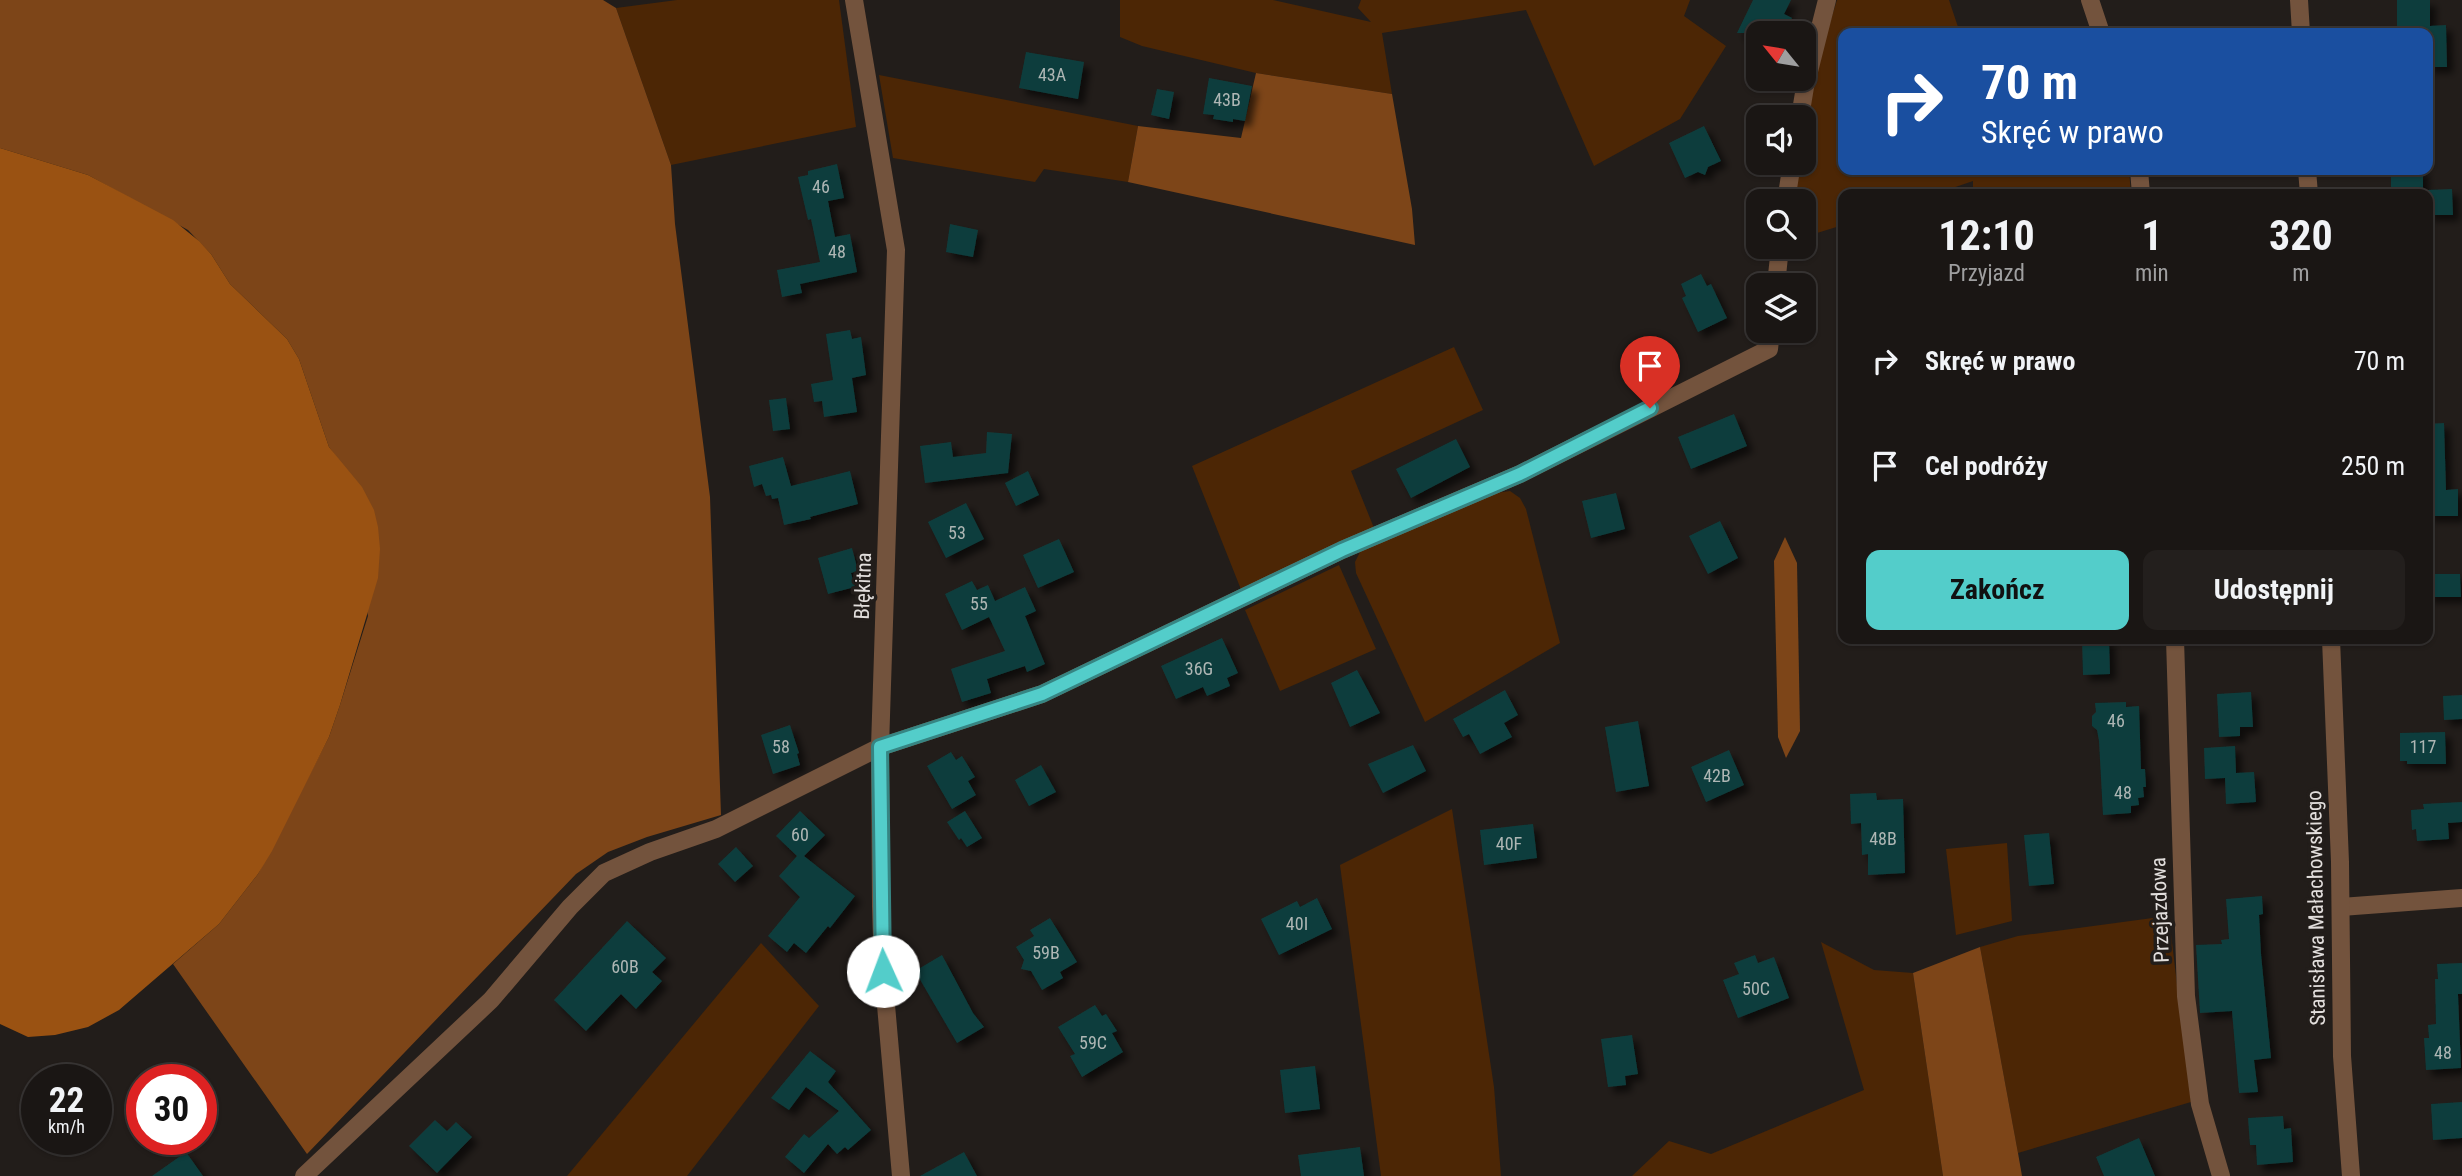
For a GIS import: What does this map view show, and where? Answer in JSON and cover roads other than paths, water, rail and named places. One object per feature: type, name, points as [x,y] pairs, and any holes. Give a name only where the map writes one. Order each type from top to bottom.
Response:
[{"type":"street","name":"Błękitna","points":[[854,0],[896,250],[880,747],[883,971],[901,1176]]},
{"type":"street","points":[[1802,105],[1827,0]]},
{"type":"street","points":[[2090,0],[2099,28]]},
{"type":"street","points":[[2299,0],[2301,28]]},
{"type":"street","points":[[304,1176],[491,1000],[570,907],[604,873],[650,852],[716,829],[880,747],[1042,694],[1342,550],[1520,474],[1764,343]]},
{"type":"street","name":"Przejazdowa","points":[[2175,644],[2186,996],[2200,1104],[2221,1176]]},
{"type":"street","name":"Stanisława Małachowskiego","points":[[2331,644],[2341,907],[2342,1056],[2351,1176]]},
{"type":"street","points":[[2341,907],[2462,898]]}]
